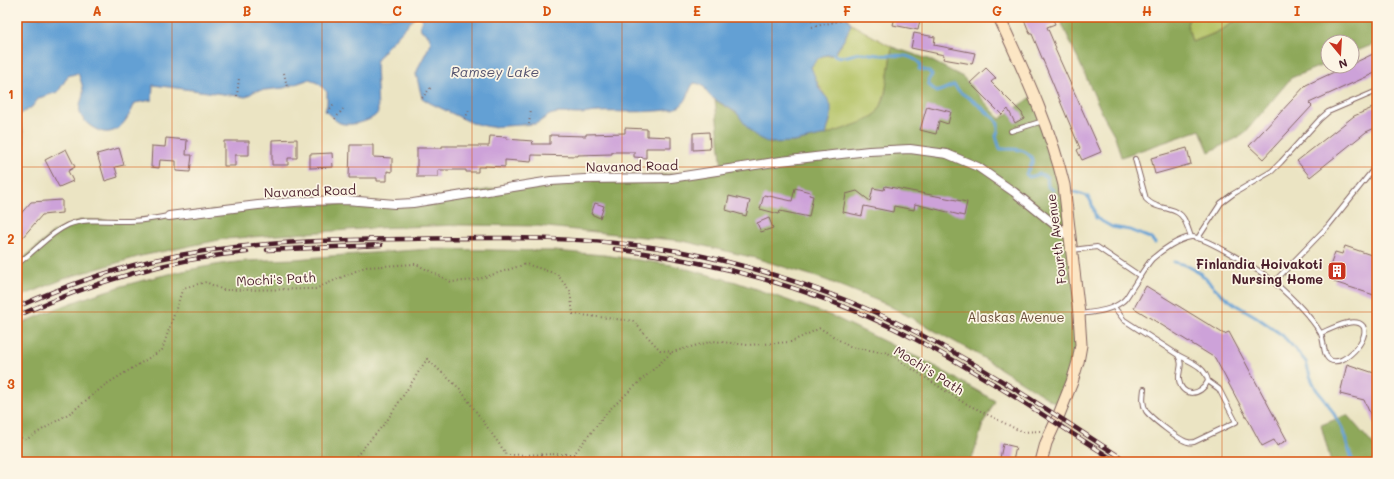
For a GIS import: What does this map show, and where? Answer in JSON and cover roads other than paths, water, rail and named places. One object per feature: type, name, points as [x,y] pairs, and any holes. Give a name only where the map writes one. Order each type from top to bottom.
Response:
[{"type":"street","name":"Fourth Avenue","points":[[999,17],[1030,85],[1056,154],[1064,185],[1079,314],[1081,345],[1078,362],[1072,382],[1046,443],[1041,462]]},
{"type":"street","name":"Navanod Road","points":[[169,216],[258,205],[307,201],[346,200],[395,204],[413,203],[550,181],[671,178],[832,154],[910,149],[947,154],[978,167],[1014,192],[1070,236]]},
{"type":"lane","points":[[1198,238],[1221,203],[1272,170],[1328,112],[1377,91]]},
{"type":"lane","points":[[1011,130],[1044,120]]},
{"type":"lane","points":[[1135,159],[1146,199],[1151,204],[1173,209],[1180,214],[1185,220],[1191,237]]},
{"type":"lane","points":[[1274,282],[1328,226],[1377,165]]},
{"type":"lane","points":[[17,264],[54,233],[68,225],[81,221],[132,221],[169,216]]},
{"type":"lane","points":[[1079,314],[1097,312],[1123,301],[1152,260],[1178,241],[1191,237],[1210,242],[1274,282],[1302,309],[1321,333],[1326,356],[1330,360],[1337,362],[1349,355],[1363,339],[1366,332],[1360,322],[1354,321],[1321,333]]},
{"type":"lane","points":[[1071,250],[1097,247],[1140,276]]},
{"type":"lane","points":[[1114,306],[1124,320],[1178,355],[1203,369],[1208,381],[1219,389],[1236,422],[1194,442],[1187,442],[1154,420],[1147,412],[1143,399],[1144,389]]},
{"type":"lane","points":[[1178,355],[1181,360],[1179,378],[1182,387],[1189,393],[1196,392],[1202,390],[1208,381]]},
{"type":"water","points":[[17,17],[415,17],[385,49],[376,62],[378,112],[372,118],[355,124],[340,123],[325,111],[327,104],[327,92],[319,84],[310,79],[284,88],[255,91],[246,97],[153,85],[152,100],[135,103],[128,117],[119,128],[107,132],[100,131],[86,122],[81,115],[80,105],[83,92],[78,73],[68,76],[58,92],[39,98],[32,107],[19,115],[19,120],[23,131],[24,153],[21,173],[17,185]]},
{"type":"water","name":"Ramsey Lake","points":[[421,17],[847,17],[851,24],[845,38],[834,55],[826,55],[821,57],[811,67],[820,90],[827,98],[831,106],[831,116],[826,135],[794,142],[769,143],[757,137],[749,130],[737,113],[711,97],[703,86],[694,83],[685,101],[674,109],[642,112],[596,112],[578,114],[556,113],[535,124],[490,127],[472,123],[422,98],[416,74],[431,43],[429,36],[421,30]]},
{"type":"waterway","points":[[834,55],[845,57],[862,53],[907,56],[917,61],[921,65],[919,69],[928,71],[932,75],[928,80],[929,85],[937,92],[954,85],[960,92],[975,102],[995,119],[998,124],[996,136],[1000,149],[1024,151],[1031,156],[1033,161],[1026,174],[1029,177],[1040,174],[1047,177],[1048,187],[1053,190]]},
{"type":"waterway","points":[[1069,191],[1082,194],[1089,198],[1096,218],[1112,227],[1130,230],[1150,238],[1155,243]]},
{"type":"waterway","points":[[1174,262],[1186,265],[1200,273],[1221,294],[1282,335],[1295,349],[1306,362],[1316,389],[1328,404],[1341,426],[1353,462]]},
{"type":"railway","points":[[17,307],[82,281],[133,265],[182,255],[246,246],[311,241],[476,238],[577,240],[645,246],[700,255],[785,278],[848,301],[885,317],[957,354],[1026,396],[1128,462]]},
{"type":"railway","points":[[267,250],[381,245]]},
{"type":"railway","points":[[615,249],[687,260],[757,277],[860,313],[951,358],[1117,462]]},
{"type":"railway","points":[[17,316],[72,293],[129,274],[188,260],[247,252]]},
{"type":"place","name":"Finlandia Hoivakoti Nursing Home","points":[[1337,271]]},
{"type":"park label","name":"Alaskas Avenue","points":[[1016,317]]}]
